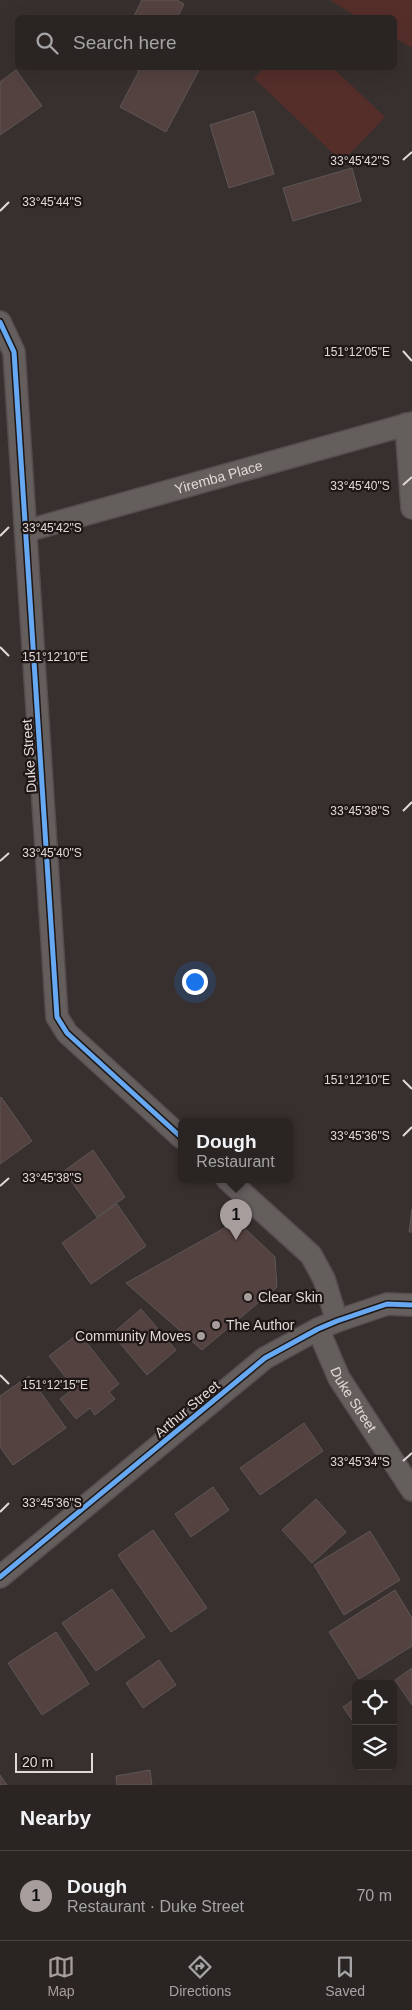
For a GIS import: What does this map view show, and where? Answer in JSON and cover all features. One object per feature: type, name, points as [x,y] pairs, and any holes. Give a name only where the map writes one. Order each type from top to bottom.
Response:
[{"type":"street","name":"Duke Street","points":[[0,322],[14,352],[57,1016],[67,1033],[178,1134]]},
{"type":"street","name":"Yiremba Place","points":[[26,531],[409,424]]},
{"type":"street","points":[[409,424],[412,508]]},
{"type":"street","points":[[231,1183],[311,1256],[324,1279],[337,1321]]},
{"type":"street","name":"Arthur Street","points":[[0,1577],[265,1358],[318,1329],[337,1321],[387,1304],[412,1304]]},
{"type":"street","name":"Duke Street","points":[[318,1329],[339,1378],[412,1490]]},
{"type":"shaded area","points":[[330,0],[412,0],[412,48],[397,39],[397,15],[354,15]]},
{"type":"shaded area","points":[[262,70],[335,70],[385,117],[342,162],[254,78]]},
{"type":"building","points":[[142,0],[177,0],[184,4],[178,15],[134,15]]},
{"type":"building","points":[[16,70],[42,106],[0,135],[0,82]]},
{"type":"building","points":[[137,70],[199,70],[166,132],[120,107],[139,71]]},
{"type":"building","points":[[254,111],[274,174],[229,188],[210,125]]},
{"type":"building","points":[[352,168],[361,201],[293,221],[283,188]]},
{"type":"building","points":[[0,1098],[32,1141],[0,1164]]},
{"type":"building","points":[[93,1150],[125,1197],[97,1217],[64,1171]]},
{"type":"building","points":[[117,1204],[146,1246],[91,1284],[62,1243]]},
{"type":"building","points":[[412,1209],[412,1232],[409,1232]]},
{"type":"building","points":[[237,1221],[275,1257],[277,1287],[202,1350],[126,1283]]},
{"type":"building","points":[[141,1309],[176,1350],[147,1375],[112,1334]]},
{"type":"building","points":[[79,1333],[119,1384],[109,1392],[115,1399],[95,1415],[90,1408],[76,1419],[60,1399],[74,1388],[49,1356]]},
{"type":"building","points":[[29,1376],[66,1428],[13,1465],[0,1447],[0,1396]]},
{"type":"building","points":[[304,1423],[323,1451],[260,1495],[240,1468]]},
{"type":"building","points":[[213,1487],[229,1510],[191,1537],[175,1514]]},
{"type":"building","points":[[316,1499],[346,1532],[312,1563],[282,1530]]},
{"type":"building","points":[[153,1530],[207,1608],[171,1632],[118,1555]]},
{"type":"building","points":[[370,1531],[400,1580],[344,1615],[314,1565]]},
{"type":"building","points":[[112,1589],[145,1637],[96,1671],[62,1623]]},
{"type":"building","points":[[395,1590],[412,1618],[412,1646],[359,1679],[329,1632]]},
{"type":"building","points":[[56,1632],[89,1684],[42,1715],[8,1663]]},
{"type":"building","points":[[159,1660],[176,1685],[143,1708],[126,1683]]},
{"type":"building","points":[[412,1668],[412,1705],[397,1683],[397,1680],[395,1680]]},
{"type":"building","points":[[352,1701],[352,1720],[343,1707]]},
{"type":"building","points":[[150,1770],[152,1785],[117,1785],[116,1776]]},
{"type":"building","points":[[0,1775],[7,1785],[0,1785]]},
{"type":"cycle path","points":[[0,322],[14,352],[57,1017],[67,1033],[178,1134]]},
{"type":"cycle path","points":[[0,1577],[265,1358],[318,1329],[337,1321],[387,1304],[412,1305]]},
{"type":"place","name":"Dough","points":[[236,1240]]},
{"type":"place","name":"Clear Skin","points":[[248,1297]]},
{"type":"place","name":"The Author","points":[[216,1325]]},
{"type":"place","name":"Community Moves","points":[[201,1336]]}]
